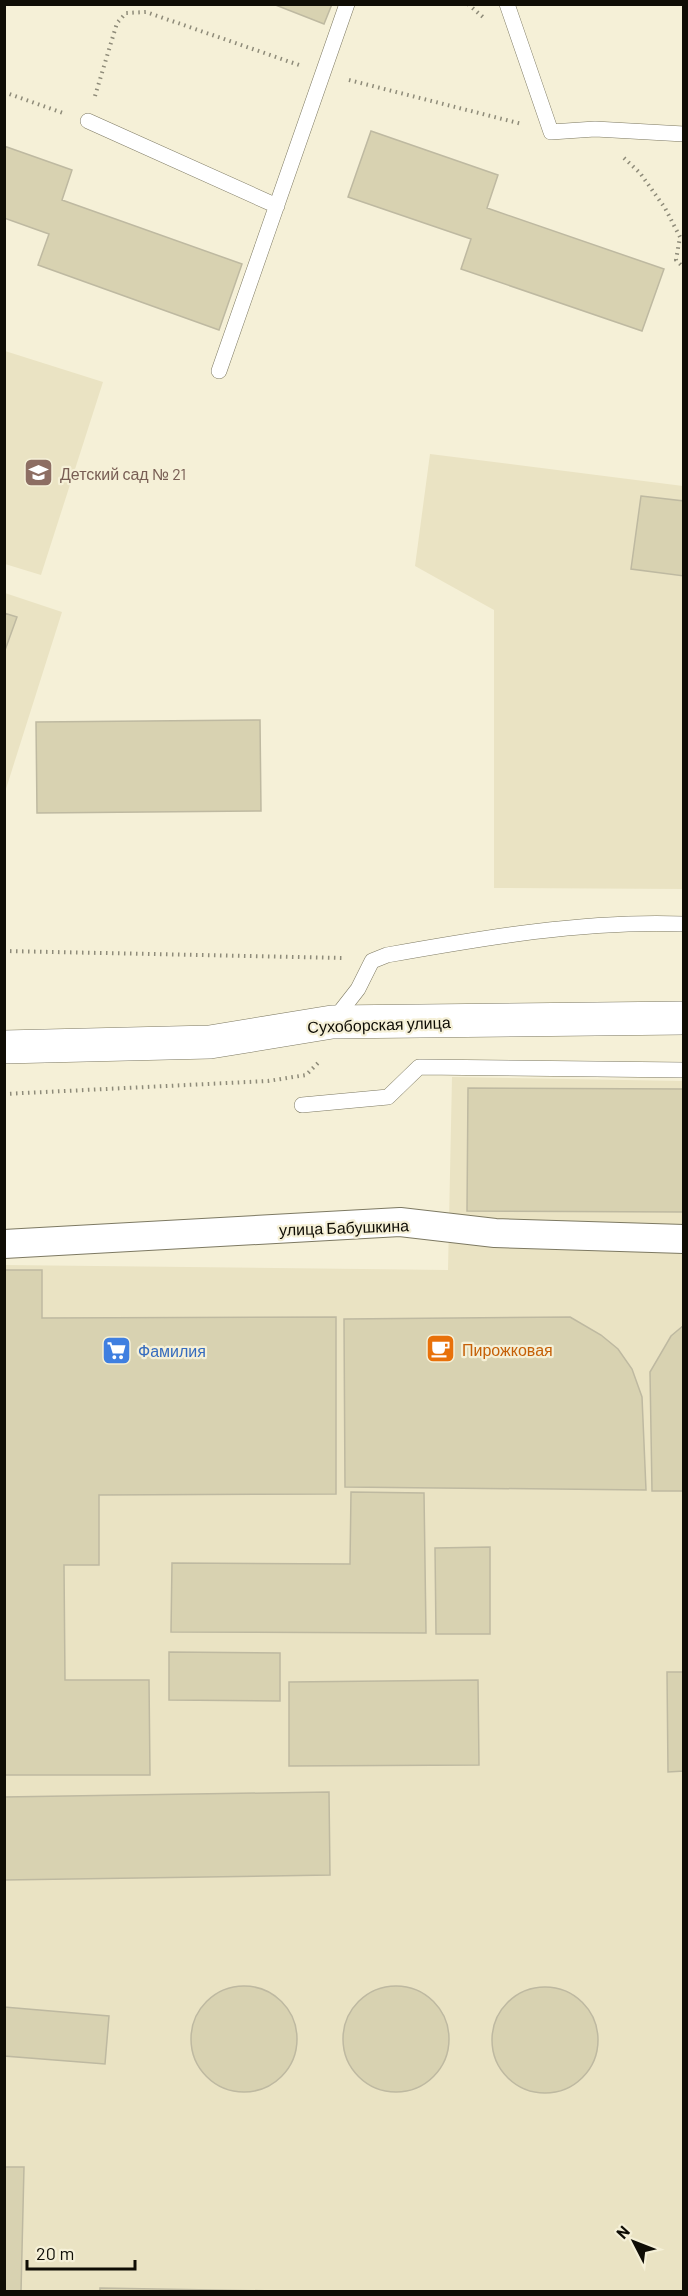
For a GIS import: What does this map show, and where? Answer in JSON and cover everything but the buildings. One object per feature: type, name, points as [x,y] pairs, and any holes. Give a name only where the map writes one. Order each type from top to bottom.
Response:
[{"type":"main road","name":"Сухоборская улица","points":[[4,1047],[210,1042],[332,1022],[684,1018]]},
{"type":"street","name":"улица Бабушкина","points":[[4,1244],[400,1222],[495,1233],[684,1239]]},
{"type":"lane","points":[[219,371],[347,4]]},
{"type":"lane","points":[[507,4],[551,132],[595,129],[684,134]]},
{"type":"lane","points":[[88,121],[277,206]]},
{"type":"lane","points":[[332,1022],[358,989],[372,961],[387,955],[490,936],[646,922],[684,924]]},
{"type":"lane","points":[[302,1105],[388,1096],[420,1066],[684,1070]]},
{"type":"path","points":[[4,92],[88,121],[117,23],[126,13],[146,12],[323,74],[551,132]]},
{"type":"path","points":[[595,129],[640,173],[665,208],[680,237],[676,260],[684,268]]},
{"type":"path","points":[[4,951],[330,957],[372,961]]},
{"type":"path","points":[[4,1094],[268,1081]]},
{"type":"shaded area","name":"Детский сад № 21","points":[[5,351],[103,382],[41,575],[5,564]]},
{"type":"shaded area","points":[[430,454],[683,486],[683,889],[494,888],[494,610],[415,566]]},
{"type":"shaded area","points":[[5,593],[62,612],[5,792]]},
{"type":"shaded area","points":[[452,1077],[683,1081],[683,2291],[5,2292],[5,1265],[448,1270]]},
{"type":"place","name":"Детский сад № 21","points":[[39,473]]},
{"type":"place","name":"Пирожковая","points":[[441,1349]]},
{"type":"place","name":"Фамилия","points":[[117,1350]]}]
